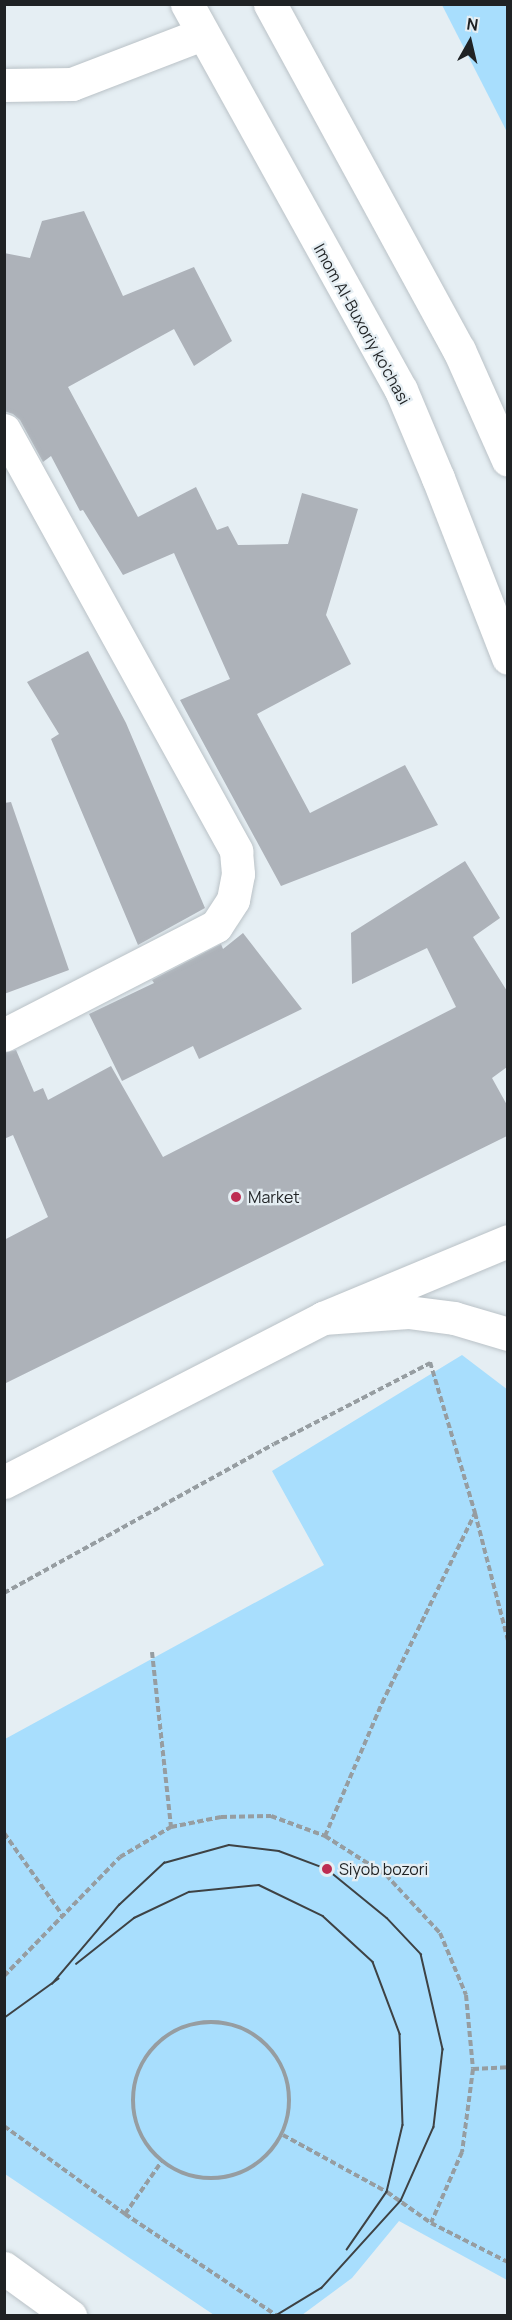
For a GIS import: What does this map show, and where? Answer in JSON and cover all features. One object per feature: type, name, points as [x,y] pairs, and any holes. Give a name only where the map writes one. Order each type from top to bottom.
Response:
[{"type":"street","name":"Imom Al-Buxoriy ko'chasi","points":[[187,4],[401,390],[438,478],[507,657]]},
{"type":"street","points":[[270,4],[459,350],[507,460]]},
{"type":"street","points":[[4,85],[72,84],[202,34]]},
{"type":"street","points":[[4,430],[236,851],[238,874],[233,900],[216,926],[4,1035]]},
{"type":"street","points":[[4,1482],[323,1318],[507,1241]]},
{"type":"street","points":[[323,1318],[408,1312],[454,1318],[507,1334]]},
{"type":"street","points":[[4,2268],[70,2316]]},
{"type":"path","points":[[408,1312],[430,1363],[476,1513],[507,1641]]},
{"type":"path","points":[[4,1593],[274,1444],[430,1363]]},
{"type":"path","points":[[325,1836],[382,1703],[476,1513]]},
{"type":"path","points":[[152,1652],[171,1827]]},
{"type":"path","points":[[4,1976],[120,1857],[171,1827],[221,1816],[271,1816],[325,1836],[386,1875],[440,1933],[466,1995],[473,2069],[462,2152],[431,2223]]},
{"type":"path","points":[[4,1833],[63,1916]]},
{"type":"path","points":[[213,2021],[250,2031],[278,2057],[291,2093],[283,2135],[263,2162],[228,2178],[190,2178],[162,2161],[135,2127],[132,2089],[146,2054],[175,2029],[213,2021]]},
{"type":"path","points":[[473,2069],[507,2067]]},
{"type":"path","points":[[4,2126],[125,2214],[276,2315]]},
{"type":"path","points":[[283,2135],[387,2192],[431,2223],[507,2262]]},
{"type":"path","points":[[125,2214],[162,2161]]},
{"type":"shaded area","points":[[442,5],[507,5],[507,132]]},
{"type":"shaded area","points":[[462,1355],[508,1390],[507,2280],[399,2221],[352,2278],[302,2315],[214,2315],[5,2174],[5,1739],[324,1565],[272,1471]]},
{"type":"building","points":[[84,211],[123,296],[194,267],[232,341],[194,366],[174,329],[68,387],[138,517],[196,487],[217,530],[228,526],[238,545],[288,544],[302,493],[358,509],[326,615],[351,664],[257,714],[310,813],[405,765],[438,825],[281,886],[180,700],[230,679],[174,553],[123,575],[83,510],[80,511],[51,456],[43,462],[20,420],[4,411],[4,253],[30,258],[42,221]]},
{"type":"building","points":[[88,651],[126,723],[205,908],[138,945],[51,739],[59,734],[27,682]]},
{"type":"building","points":[[11,802],[69,970],[4,994],[4,803]]},
{"type":"building","name":"Market","points":[[465,861],[500,918],[473,937],[507,991],[507,1067],[492,1078],[507,1105],[507,1136],[4,1384],[4,1240],[48,1217],[13,1135],[4,1139],[4,1053],[16,1050],[34,1092],[43,1088],[48,1100],[111,1066],[163,1157],[456,1007],[427,948],[352,984],[351,933]]},
{"type":"building","points":[[243,933],[302,1009],[199,1059],[193,1046],[122,1081],[89,1014],[154,983],[152,980],[221,944],[223,949]]},
{"type":"tram line","points":[[52,1984],[119,1905],[164,1863],[229,1845],[279,1851],[327,1869],[387,1918],[421,1954],[443,2049],[434,2127],[401,2201],[322,2288],[276,2316]]},
{"type":"tram line","points":[[76,1964],[134,1918],[189,1892],[259,1885],[323,1916],[373,1962],[400,2034],[403,2125],[387,2192],[347,2250]]},
{"type":"tram line","points":[[4,2018],[58,1979]]},
{"type":"place","name":"Market","points":[[236,1197]]},
{"type":"place","name":"Siyob bozori","points":[[327,1869]]}]
